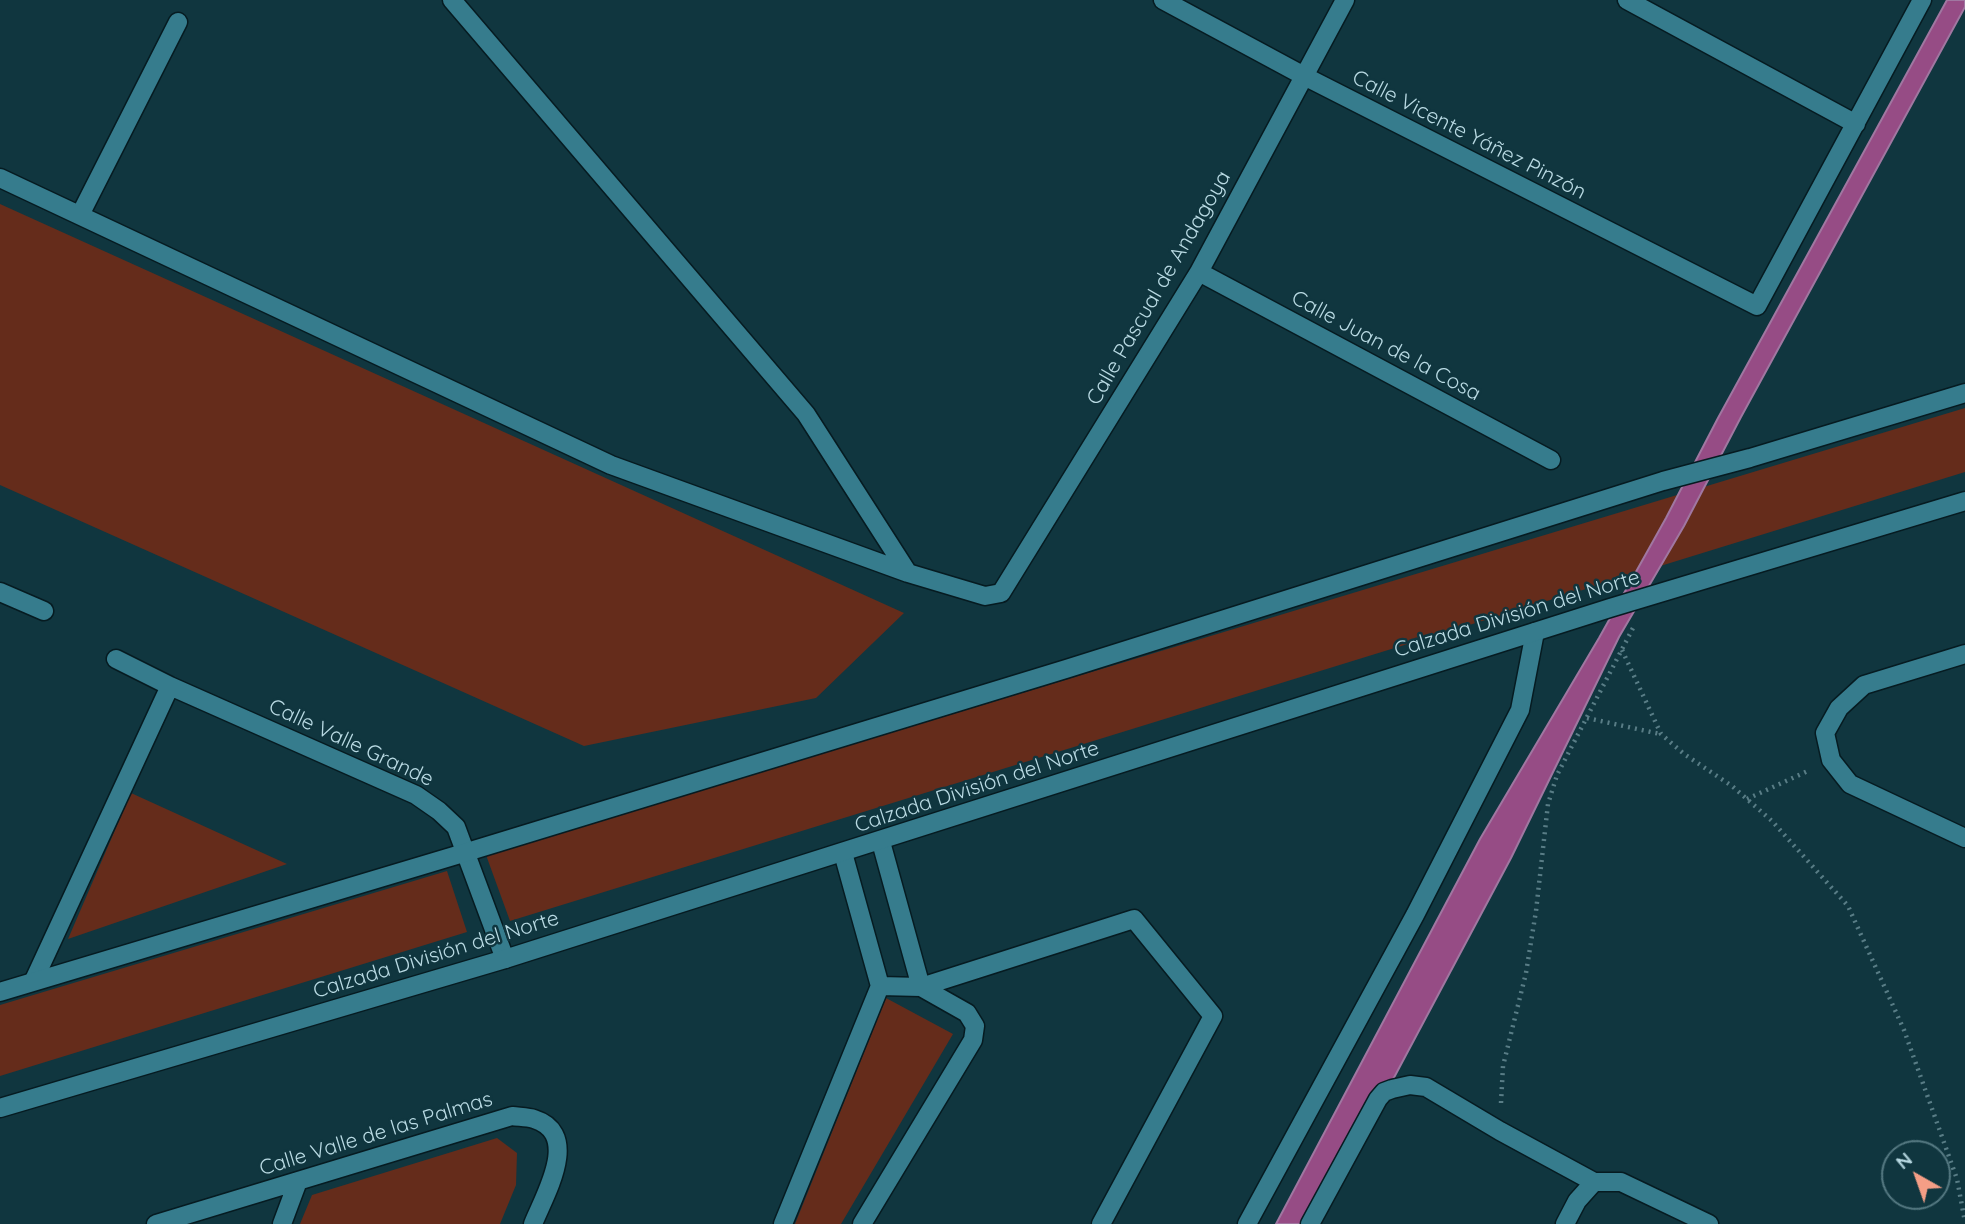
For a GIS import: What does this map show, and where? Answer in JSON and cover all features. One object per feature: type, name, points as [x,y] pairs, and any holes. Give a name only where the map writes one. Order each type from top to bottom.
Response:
[{"type":"street","points":[[452,0],[806,414],[908,573]]},
{"type":"street","name":"Calle Vicente Yáñez Pinzón","points":[[1163,0],[1304,76],[1757,306],[1856,124]]},
{"type":"street","name":"Calle Pascual de Andagoya","points":[[908,573],[985,596],[1002,593],[1199,272],[1345,0]]},
{"type":"street","points":[[1627,0],[1856,124],[1922,0]]},
{"type":"street","points":[[80,215],[178,22]]},
{"type":"street","points":[[0,178],[611,465],[908,573]]},
{"type":"street","name":"Calle Juan de la Cosa","points":[[1199,272],[1551,460]]},
{"type":"street","points":[[0,992],[467,852],[1691,474],[1965,393]]},
{"type":"street","name":"Calzada División del Norte","points":[[0,1108],[505,959],[1610,608],[1965,501]]},
{"type":"street","points":[[0,592],[44,611]]},
{"type":"street","points":[[1247,1224],[1415,915],[1520,710],[1535,632]]},
{"type":"street","points":[[1965,654],[1864,685],[1839,708],[1825,733],[1831,760],[1850,784],[1965,838]]},
{"type":"street","name":"Calle Valle Grande","points":[[116,659],[416,795],[439,811],[456,827],[505,959]]},
{"type":"street","points":[[34,980],[170,685]]},
{"type":"street","points":[[862,1224],[973,1040],[975,1026],[967,1013],[921,987],[880,842]]},
{"type":"street","points":[[783,1224],[880,986],[843,853]]},
{"type":"street","points":[[880,986],[921,987],[1134,919],[1213,1016],[1101,1224]]},
{"type":"street","points":[[1310,1224],[1365,1120],[1384,1092],[1410,1085],[1426,1087],[1594,1182],[1621,1182],[1709,1224]]},
{"type":"street","name":"Calle Valle de las Palmas","points":[[156,1224],[512,1116],[535,1119],[550,1129],[559,1148],[557,1166],[533,1224]]},
{"type":"street","points":[[282,1224],[298,1181]]},
{"type":"street","points":[[1565,1224],[1577,1201],[1594,1182]]},
{"type":"path","points":[[1500,1131],[1503,1066],[1526,973],[1548,804],[1557,775],[1649,596]]},
{"type":"path","points":[[1622,650],[1661,734],[1772,821],[1848,906],[1904,1030],[1957,1179],[1965,1222]]},
{"type":"path","points":[[1586,718],[1661,734]]},
{"type":"path","points":[[1747,799],[1831,760]]},
{"type":"shaded area","points":[[1947,0],[1965,0],[1965,7],[1684,526],[1619,637],[1511,858],[1316,1224],[1276,1224],[1480,839],[1599,638],[1666,518]]},
{"type":"shaded area","points":[[0,204],[904,613],[816,698],[584,746],[0,485]]},
{"type":"shaded area","points":[[1965,408],[1965,472],[510,921],[486,855]]},
{"type":"shaded area","points":[[131,793],[287,864],[68,939]]},
{"type":"shaded area","points":[[447,871],[467,932],[0,1076],[0,1005]]},
{"type":"shaded area","points":[[886,998],[953,1034],[841,1224],[795,1224]]},
{"type":"shaded area","points":[[497,1138],[517,1153],[516,1185],[500,1224],[300,1224],[312,1195]]}]
